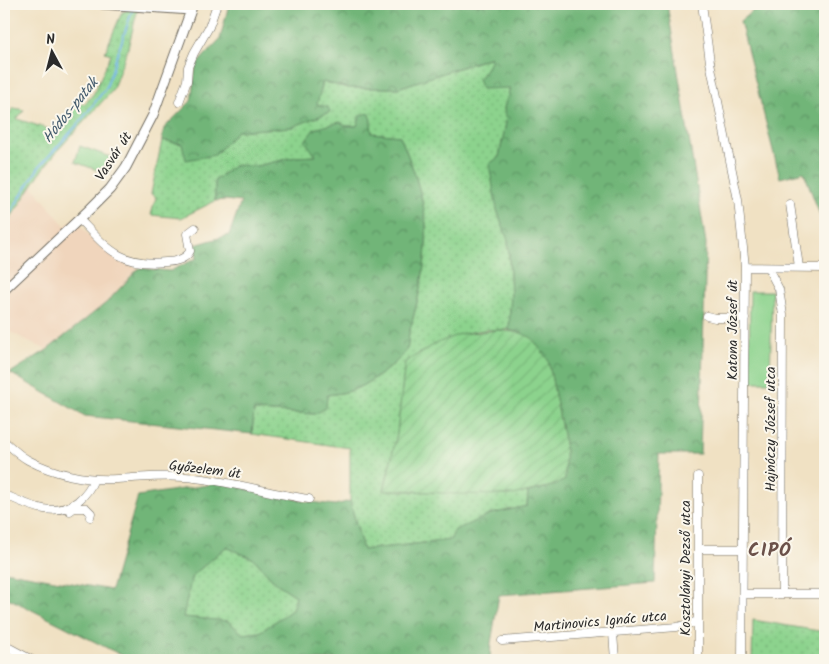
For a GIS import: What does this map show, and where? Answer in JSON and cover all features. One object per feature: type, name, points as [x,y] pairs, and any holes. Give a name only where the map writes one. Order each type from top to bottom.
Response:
[{"type":"main road","points":[[102,4],[174,9],[193,7]]},
{"type":"main road","name":"Vasvár út","points":[[4,290],[110,189],[132,156],[153,115],[193,7]]},
{"type":"main road","points":[[174,9],[184,18],[184,31]]},
{"type":"street","points":[[179,102],[187,81],[188,66],[209,28],[218,4]]},
{"type":"street","name":"Katona József út","points":[[702,4],[710,62],[738,200],[745,267],[742,660]]},
{"type":"street","points":[[790,204],[799,268]]},
{"type":"street","points":[[79,219],[100,241],[123,258],[131,261],[163,263],[183,258],[190,251],[187,234],[195,228]]},
{"type":"street","points":[[745,267],[825,268]]},
{"type":"street","name":"Hajnóczy József utca","points":[[768,268],[779,289],[783,315],[782,594]]},
{"type":"street","points":[[707,316],[715,318],[745,318]]},
{"type":"street","name":"Győzelem út","points":[[4,441],[22,456],[38,465],[64,473],[96,479],[184,476],[222,481],[309,500]]},
{"type":"street","name":"Kosztolányi Dezső utca","points":[[698,476],[698,660]]},
{"type":"street","points":[[10,497],[25,504],[48,510],[66,509],[81,498],[96,479]]},
{"type":"street","points":[[90,517],[89,510],[74,510],[89,497],[96,479]]},
{"type":"street","points":[[699,549],[743,548]]},
{"type":"street","points":[[743,594],[825,594]]},
{"type":"street","name":"Martinovics Ignác utca","points":[[502,641],[677,627],[698,621]]},
{"type":"street","points":[[614,633],[615,660]]},
{"type":"street","points":[[4,645],[32,660]]},
{"type":"shaded area","points":[[32,186],[65,226],[74,219],[97,244],[124,263],[139,268],[106,303],[47,350],[4,329],[4,231]]},
{"type":"green space","points":[[127,4],[139,4],[128,48],[112,91],[42,170],[4,231],[4,119],[14,108],[24,110],[17,119],[58,132],[68,123],[66,122],[74,103],[85,104],[94,93],[111,54],[105,52],[122,12],[126,11]]},
{"type":"green space","points":[[229,4],[667,4],[706,243],[700,454],[659,454],[655,583],[499,595],[490,660],[131,660],[4,596],[4,571],[111,590],[138,496],[220,483],[304,501],[335,505],[350,501],[363,550],[450,540],[455,530],[491,514],[527,506],[528,492],[552,486],[565,480],[565,445],[548,360],[521,333],[509,330],[511,293],[508,240],[497,210],[489,164],[499,157],[506,123],[504,108],[510,88],[482,89],[478,80],[488,66],[491,57],[398,88],[349,88],[323,82],[317,104],[328,107],[330,112],[292,127],[237,131],[215,155],[186,160],[182,144],[162,140],[164,128],[191,101],[196,65],[220,39]],"holes":[[[226,547],[254,559],[276,583],[296,596],[292,610],[260,632],[243,634],[228,621],[183,617],[192,576]]]},
{"type":"green space","points":[[761,4],[825,4],[825,229],[804,172],[780,178],[740,21]]},
{"type":"green space","points":[[492,57],[478,80],[510,88],[504,108],[506,123],[499,157],[497,210],[508,240],[511,293],[509,330],[479,331],[454,337],[431,347],[405,362],[397,434],[384,490],[508,495],[528,492],[527,506],[491,514],[450,540],[363,550],[350,501],[350,448],[252,434],[254,411],[315,414],[327,395],[350,391],[364,385],[390,367],[404,354],[408,345],[409,333],[423,275],[426,230],[425,216],[418,186],[400,136],[372,133],[369,113],[357,126],[346,126],[317,156],[296,157],[257,166],[235,165],[215,180],[215,201],[181,218],[151,215],[156,197],[151,194],[162,140],[182,144],[215,155],[237,131],[292,127],[329,112],[316,105],[323,82],[349,88],[398,88]]},
{"type":"green space","points":[[370,113],[372,133],[400,136],[418,186],[425,216],[426,230],[423,275],[409,333],[408,346],[404,354],[382,373],[356,389],[327,395],[326,408],[315,414],[254,411],[252,434],[85,416],[10,373],[47,350],[106,303],[139,268],[170,271],[197,258],[195,245],[229,235],[241,202],[215,201],[215,180],[235,165],[257,166],[296,157],[316,156],[305,141],[314,129],[340,122],[346,126],[357,126],[360,115]]},
{"type":"green space","points":[[80,146],[113,158],[108,174],[75,162]]},
{"type":"green space","points":[[750,291],[772,291],[770,382],[749,382]]},
{"type":"green space","points":[[499,330],[521,333],[532,338],[548,360],[565,445],[565,480],[552,486],[513,495],[454,494],[403,490],[384,491],[397,434],[405,362],[437,343],[460,334]]},
{"type":"green space","points":[[226,547],[254,559],[276,583],[296,596],[292,610],[260,632],[243,634],[228,621],[182,617],[192,576]]},
{"type":"green space","points":[[753,620],[825,632],[825,660],[752,660]]},
{"type":"waterway","name":"Hódos-patak","points":[[4,221],[39,167],[79,123],[106,88],[133,8]]},
{"type":"district","name":"CIPÓ","points":[[770,549]]}]
